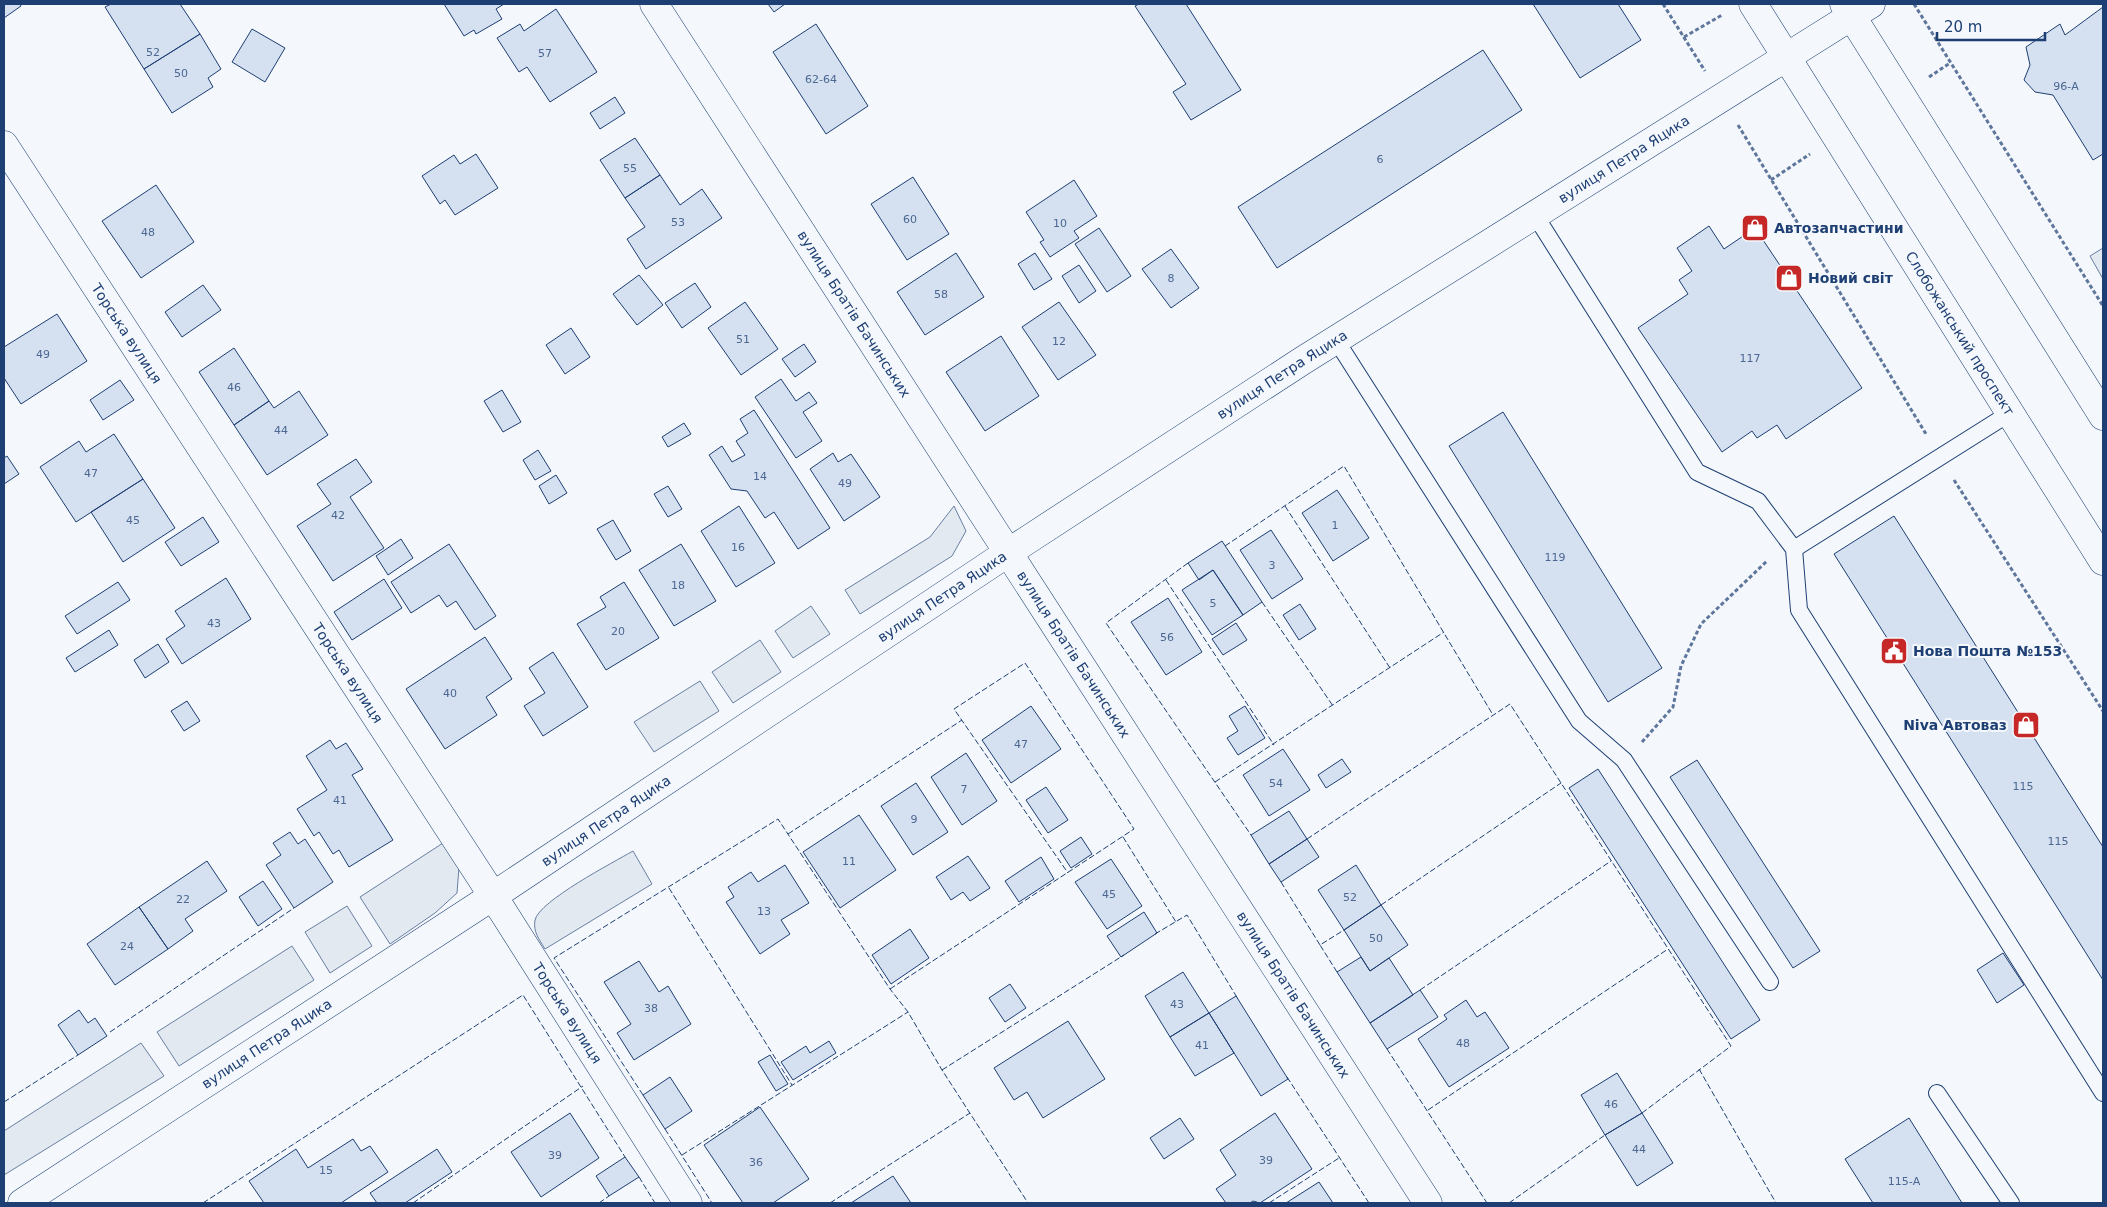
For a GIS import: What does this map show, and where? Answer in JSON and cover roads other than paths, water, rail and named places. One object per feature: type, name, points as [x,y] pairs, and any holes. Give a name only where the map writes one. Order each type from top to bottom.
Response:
[{"type":"street","name":"вулиця Братів Бачинських","points":[[654,4],[1428,1203]]},
{"type":"street","name":"Слобожанський проспект","points":[[1753,4],[2103,561]]},
{"type":"street","name":"вулиця Петра Яцика","points":[[22,1203],[493,896],[1009,552],[1336,340],[1722,98],[1787,56],[1855,8]]},
{"type":"street","points":[[1855,8],[2103,416]]},
{"type":"street","name":"Торська вулиця","points":[[4,145],[493,896],[688,1203]]},
{"type":"lane","points":[[1535,215],[1696,472],[1758,501],[1791,546],[1799,610],[2103,1093]]},
{"type":"lane","points":[[1336,340],[1579,721],[1624,760],[1770,982]]},
{"type":"lane","points":[[1791,546],[2010,413]]},
{"type":"lane","points":[[1937,1093],[2011,1203]]},
{"type":"place","name":"Автозапчастини","points":[[1755,228]]},
{"type":"place","name":"Новий світ","points":[[1789,278]]},
{"type":"place","name":"Нова Пошта №153","points":[[1894,651]]},
{"type":"place","name":"Niva Автоваз","points":[[2026,725]]}]
